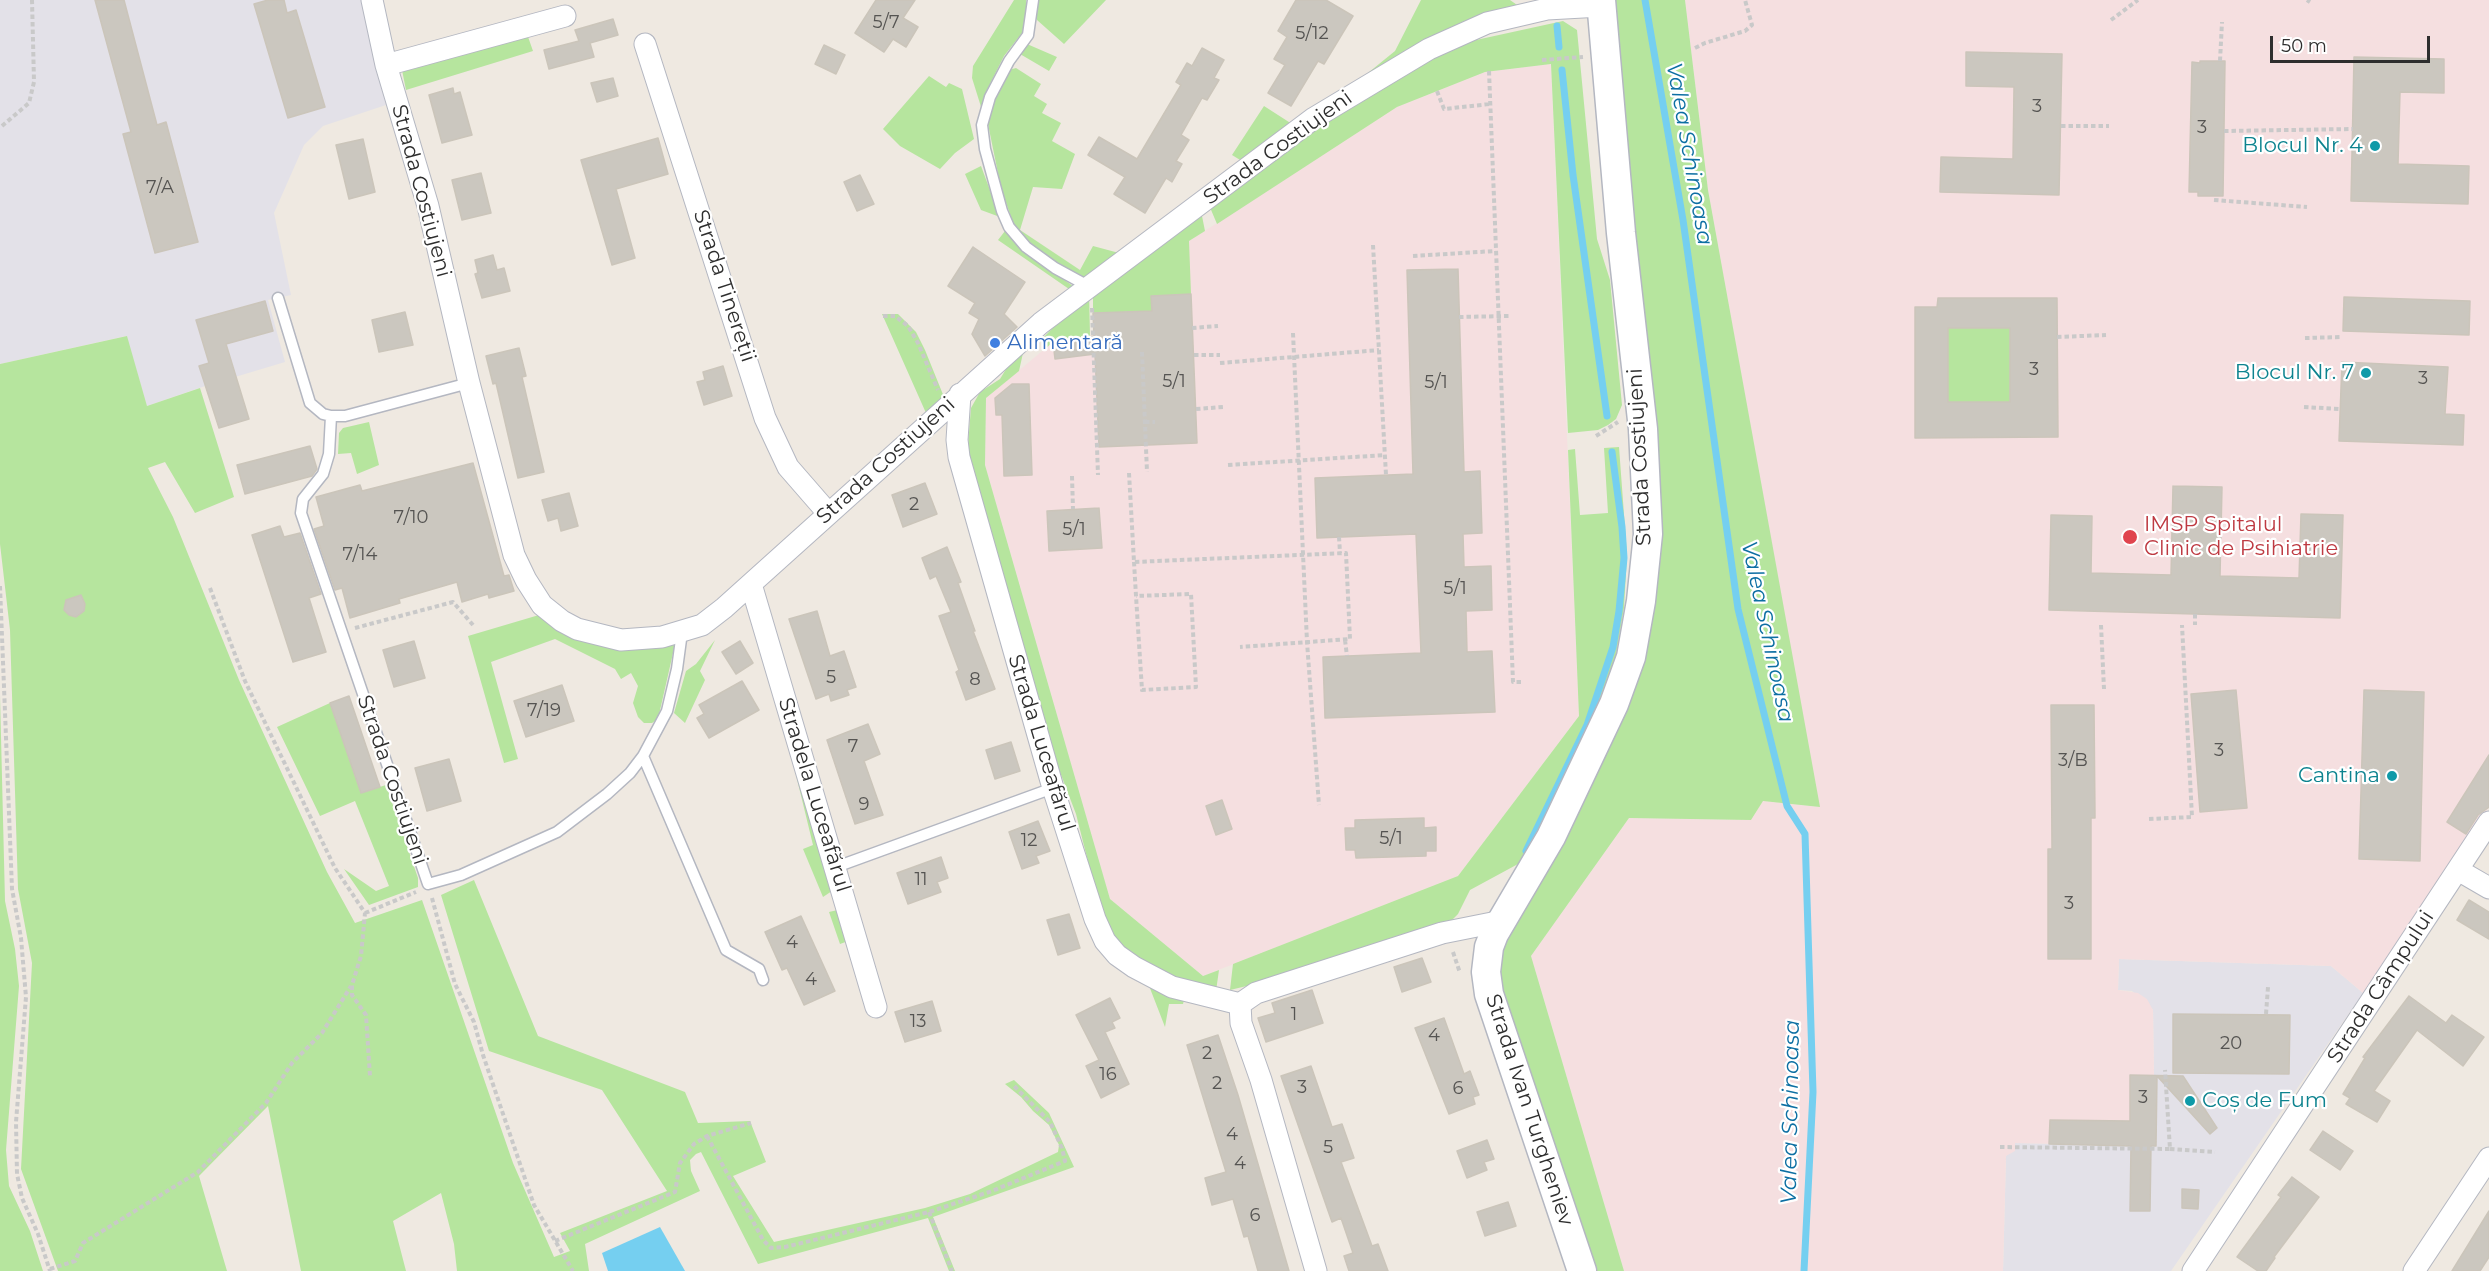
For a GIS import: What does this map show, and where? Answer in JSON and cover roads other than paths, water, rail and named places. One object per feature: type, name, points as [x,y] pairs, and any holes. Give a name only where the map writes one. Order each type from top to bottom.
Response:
[{"type":"street","name":"Strada Costiujeni","points":[[372,0],[386,65],[428,207],[469,384],[514,555],[542,605],[562,621],[577,629],[621,640],[662,637],[702,625],[751,584],[1041,323],[1314,118],[1360,88],[1429,49],[1487,23],[1547,9],[1601,3],[1620,224],[1643,429],[1648,534],[1641,601],[1631,657],[1601,733],[1551,837],[1489,947]]},
{"type":"street","points":[[386,65],[565,16]]},
{"type":"street","name":"Strada Tinereții","points":[[645,45],[765,418],[788,466],[828,513]]},
{"type":"street","name":"Strada Luceafărul","points":[[953,401],[959,457],[978,531],[1053,788],[1095,918],[1105,940],[1117,955],[1134,967],[1172,987],[1240,1004]]},
{"type":"street","name":"Stradela Luceafărul","points":[[751,584],[876,1007]]},
{"type":"street","name":"Strada Câmpului","points":[[2193,1271],[2489,822]]},
{"type":"street","points":[[2458,870],[2489,888]]},
{"type":"street","points":[[1316,1271],[1261,1080],[1241,1023],[1240,1004],[1256,993],[1442,933],[1502,921]]},
{"type":"street","name":"Strada Ivan Turgheniev","points":[[1489,947],[1486,972],[1489,994],[1582,1271]]},
{"type":"street","points":[[2414,1271],[2489,1158]]},
{"type":"lane","points":[[1033,0],[1028,36],[1009,61],[990,97],[982,126],[985,149],[1002,211],[1009,227],[1026,247],[1055,268],[1088,286]]},
{"type":"lane","name":"Strada Costiujeni","points":[[1526,0],[1547,9]]},
{"type":"lane","points":[[278,298],[310,403],[323,414],[345,416],[469,384]]},
{"type":"lane","name":"Strada Costiujeni","points":[[331,416],[329,454],[323,474],[303,500],[301,513],[428,884],[461,875],[557,832],[607,795],[630,773],[643,756],[667,711],[677,669],[682,632]]},
{"type":"lane","points":[[643,756],[726,950],[759,969],[764,980]]},
{"type":"lane","points":[[836,867],[1053,788]]},
{"type":"water","points":[[660,1227],[685,1271],[608,1271],[602,1253]]},
{"type":"waterway","name":"Valea Schinoasa","points":[[1645,0],[1683,220],[1738,609],[1787,806],[1805,834],[1813,1092],[1804,1271]]},
{"type":"waterway","points":[[1557,26],[1559,47]]},
{"type":"waterway","points":[[1562,70],[1573,175],[1607,416]]},
{"type":"waterway","points":[[1526,851],[1587,725],[1613,647],[1624,558],[1612,452]]},
{"type":"place","name":"Blocul Nr. 4","points":[[2375,146]]},
{"type":"place","name":"Alimentară","points":[[995,343]]},
{"type":"place","name":"Blocul Nr. 7","points":[[2366,373]]},
{"type":"place","name":"IMSP Spitalul Clinic de Psihiatrie","points":[[2130,537]]},
{"type":"place","name":"Cantina","points":[[2392,776]]},
{"type":"place","name":"Coș de Fum","points":[[2190,1101]]}]
